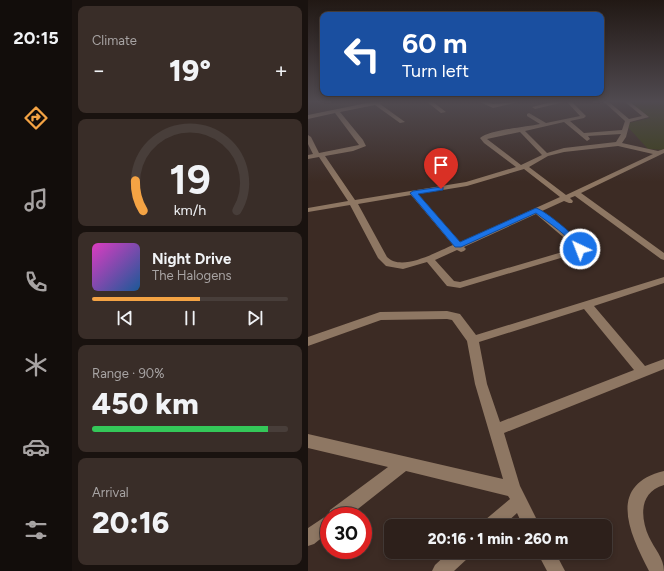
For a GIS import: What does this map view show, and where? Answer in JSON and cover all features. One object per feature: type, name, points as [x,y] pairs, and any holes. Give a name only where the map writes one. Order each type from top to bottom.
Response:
[{"type":"street","points":[[308,157],[363,146],[361,141],[351,129]]},
{"type":"street","points":[[528,129],[489,135],[483,138],[486,142],[566,199]]},
{"type":"street","points":[[575,129],[596,147]]},
{"type":"street","points":[[618,144],[622,140],[625,129]]},
{"type":"street","points":[[521,130],[546,155]]},
{"type":"street","points":[[582,135],[624,132]]},
{"type":"street","points":[[308,137],[319,155],[333,171],[364,221],[383,258],[389,264],[403,266],[419,262],[431,262],[566,199],[578,195],[662,153]]},
{"type":"street","points":[[308,210],[467,184],[522,167],[546,155],[564,150],[618,144],[662,153]]},
{"type":"street","points":[[413,193],[460,248]]},
{"type":"street","points":[[578,195],[664,256]]},
{"type":"street","points":[[431,262],[451,284],[460,285],[541,262],[580,249],[578,244],[538,212]]},
{"type":"street","points":[[473,340],[664,280]]},
{"type":"street","points":[[586,304],[643,372]]},
{"type":"street","points":[[308,342],[380,316],[447,314],[456,317],[473,340],[481,384],[516,495],[528,519]]},
{"type":"street","points":[[496,430],[664,364]]},
{"type":"street","points":[[308,441],[406,463],[516,495]]},
{"type":"street","points":[[348,507],[406,463]]},
{"type":"street","points":[[658,571],[639,534],[636,522],[636,508],[638,494],[645,484],[656,479],[664,478]]},
{"type":"street","points":[[497,519],[516,495]]},
{"type":"street","points":[[308,538],[320,529]]},
{"type":"street","points":[[441,571],[454,559]]},
{"type":"street","points":[[550,559],[556,571]]},
{"type":"green space","points":[[629,129],[664,129],[664,150],[648,149]]},
{"type":"route","points":[[441,189],[413,193],[458,245],[536,210],[569,236],[578,244],[580,249]]}]
